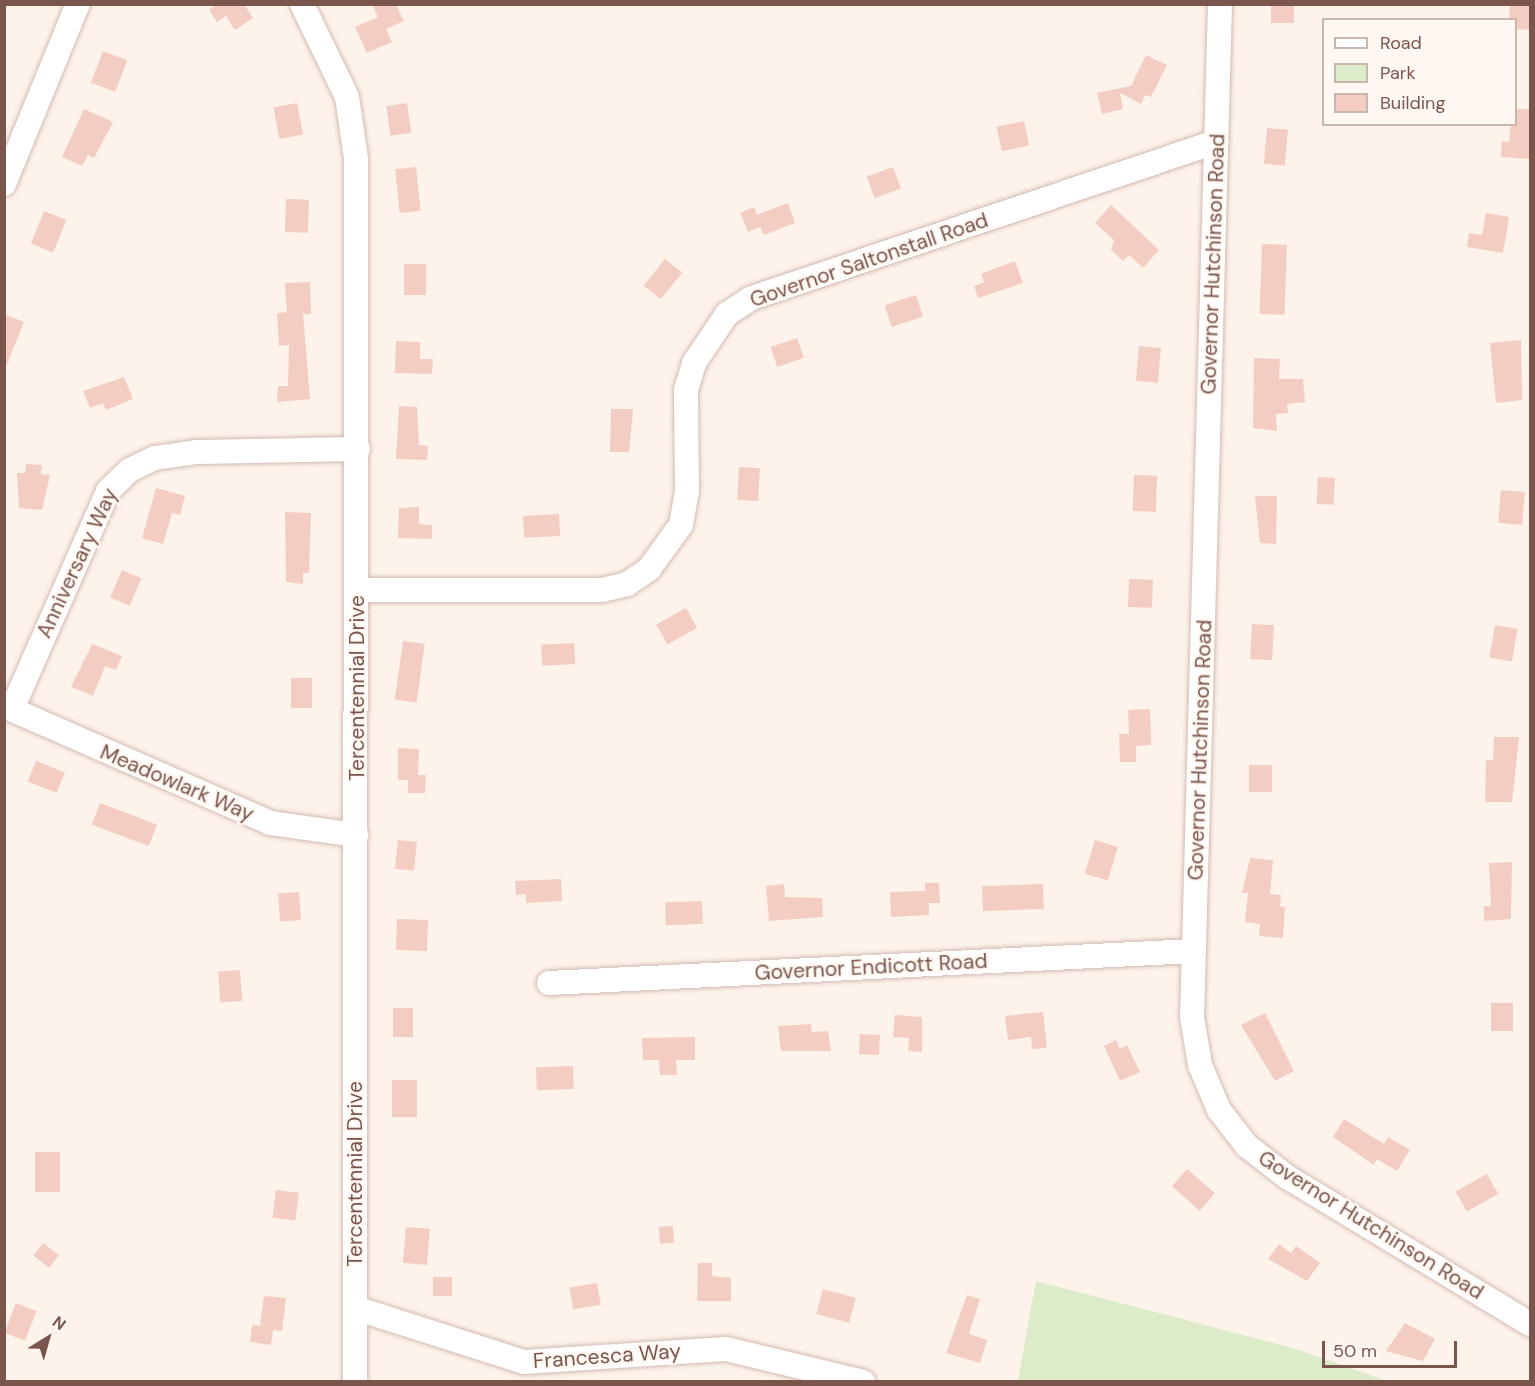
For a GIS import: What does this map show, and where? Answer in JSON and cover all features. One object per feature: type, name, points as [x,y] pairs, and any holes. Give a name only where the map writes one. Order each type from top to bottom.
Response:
[{"type":"street","points":[[4,184],[78,4]]},
{"type":"street","name":"Tercentennial Drive","points":[[302,4],[347,98],[356,159],[355,1382]]},
{"type":"street","name":"Governor Hutchinson Road","points":[[1220,4],[1192,1017],[1200,1065],[1219,1110],[1247,1146],[1287,1177],[1530,1324]]},
{"type":"street","name":"Governor Saltonstall Road","points":[[357,590],[602,591],[627,584],[649,569],[681,525],[687,492],[686,390],[694,363],[727,314],[752,298],[1216,142]]},
{"type":"street","name":"Anniversary Way","points":[[8,707],[108,490],[130,470],[155,458],[196,452],[357,449]]},
{"type":"street","name":"Meadowlark Way","points":[[8,707],[270,823],[356,835]]},
{"type":"street","name":"Governor Endicott Road","points":[[549,983],[1194,951]]},
{"type":"street","name":"Francesca Way","points":[[355,1308],[524,1362],[726,1349],[820,1375],[863,1382]]},
{"type":"green space","points":[[1036,1281],[1293,1348],[1387,1381],[1018,1381]]},
{"type":"building","points":[[217,4],[244,4],[253,18],[235,30],[226,16],[217,22],[209,10]]},
{"type":"building","points":[[372,4],[396,4],[404,21],[386,29],[392,42],[367,53],[355,27],[378,17]]},
{"type":"building","points":[[1271,4],[1294,4],[1294,23],[1271,23]]},
{"type":"building","points":[[1510,4],[1530,4],[1530,30],[1517,29],[1517,18],[1509,18]]},
{"type":"building","points":[[103,51],[127,60],[115,92],[91,83]]},
{"type":"building","points":[[1146,55],[1167,65],[1151,97],[1145,95],[1141,104],[1120,93],[1123,109],[1102,114],[1097,93],[1131,86]]},
{"type":"building","points":[[297,103],[303,134],[280,139],[273,108]]},
{"type":"building","points":[[407,103],[411,133],[390,136],[386,106]]},
{"type":"building","points":[[84,109],[113,122],[94,158],[88,155],[82,166],[62,157]]},
{"type":"building","points":[[1517,109],[1530,109],[1530,159],[1501,157],[1502,141],[1509,142],[1511,126],[1517,126]]},
{"type":"building","points":[[1024,121],[1029,145],[1002,151],[997,127]]},
{"type":"building","points":[[1267,128],[1288,130],[1285,166],[1264,164]]},
{"type":"building","points":[[416,167],[421,211],[400,213],[395,169]]},
{"type":"building","points":[[893,167],[901,189],[875,198],[867,177]]},
{"type":"building","points":[[286,199],[309,200],[308,233],[285,232]]},
{"type":"building","points":[[788,203],[795,223],[764,235],[760,227],[748,232],[740,213],[754,207],[757,215]]},
{"type":"building","points":[[1111,205],[1159,250],[1143,268],[1129,255],[1123,261],[1111,250],[1114,240],[1095,223]]},
{"type":"building","points":[[44,211],[66,220],[53,252],[31,243]]},
{"type":"building","points":[[1486,213],[1509,217],[1503,253],[1467,247],[1469,233],[1482,235]]},
{"type":"building","points":[[1262,244],[1287,245],[1285,315],[1260,314]]},
{"type":"building","points":[[665,259],[682,273],[661,299],[644,285]]},
{"type":"building","points":[[1015,261],[1023,283],[978,298],[974,286],[984,282],[981,274]]},
{"type":"building","points":[[404,264],[426,264],[426,295],[404,295]]},
{"type":"building","points":[[310,282],[311,314],[303,314],[310,399],[277,402],[278,386],[288,386],[289,345],[279,346],[277,313],[287,312],[285,283]]},
{"type":"building","points":[[916,295],[923,317],[892,327],[885,305]]},
{"type":"building","points":[[4,314],[24,322],[5,369],[4,369]]},
{"type":"building","points":[[797,338],[804,358],[777,367],[771,347]]},
{"type":"building","points":[[1521,340],[1522,400],[1496,403],[1490,343]]},
{"type":"building","points":[[396,341],[420,342],[420,359],[433,359],[432,374],[395,373]]},
{"type":"building","points":[[1139,346],[1161,348],[1158,383],[1136,381]]},
{"type":"building","points":[[1254,358],[1280,359],[1279,379],[1303,379],[1305,402],[1287,404],[1288,413],[1276,414],[1277,431],[1253,428]]},
{"type":"building","points":[[124,377],[133,399],[106,410],[103,403],[90,408],[83,391]]},
{"type":"building","points":[[399,406],[417,407],[419,445],[428,446],[427,460],[396,459]]},
{"type":"building","points":[[611,409],[633,409],[629,452],[610,452]]},
{"type":"building","points":[[26,464],[42,465],[41,474],[50,475],[42,510],[19,508],[17,473],[25,473]]},
{"type":"building","points":[[739,467],[760,468],[758,501],[737,500]]},
{"type":"building","points":[[1134,475],[1157,476],[1156,512],[1133,511]]},
{"type":"building","points":[[1318,477],[1335,478],[1334,505],[1317,504]]},
{"type":"building","points":[[156,488],[185,496],[180,515],[172,513],[163,544],[142,538]]},
{"type":"building","points":[[1501,490],[1525,492],[1522,525],[1498,523]]},
{"type":"building","points":[[1255,496],[1277,496],[1276,544],[1260,543]]},
{"type":"building","points":[[419,507],[419,524],[432,525],[432,539],[398,538],[399,508]]},
{"type":"building","points":[[285,512],[311,513],[309,573],[303,573],[303,584],[286,582]]},
{"type":"building","points":[[559,514],[560,536],[524,538],[523,516]]},
{"type":"building","points":[[122,570],[141,578],[130,606],[110,598]]},
{"type":"building","points":[[1129,579],[1153,580],[1152,608],[1128,607]]},
{"type":"building","points":[[686,608],[697,628],[667,645],[656,624]]},
{"type":"building","points":[[1252,624],[1274,625],[1272,660],[1250,659]]},
{"type":"building","points":[[1495,625],[1518,629],[1512,661],[1489,657]]},
{"type":"building","points":[[403,641],[425,644],[417,702],[395,699]]},
{"type":"building","points":[[574,643],[575,664],[542,666],[541,645]]},
{"type":"building","points":[[92,644],[122,656],[116,670],[105,666],[93,696],[71,687]]},
{"type":"building","points":[[291,678],[312,678],[312,708],[291,708]]},
{"type":"building","points":[[1150,709],[1151,745],[1136,746],[1136,762],[1120,762],[1119,734],[1129,734],[1128,710]]},
{"type":"building","points":[[1494,737],[1519,737],[1512,802],[1485,802],[1486,760],[1493,760]]},
{"type":"building","points":[[398,748],[419,749],[418,775],[426,775],[425,793],[408,793],[408,780],[398,780]]},
{"type":"building","points":[[36,761],[65,773],[57,793],[28,781]]},
{"type":"building","points":[[1249,765],[1272,765],[1272,792],[1249,792]]},
{"type":"building","points":[[100,803],[157,825],[149,846],[92,824]]},
{"type":"building","points":[[398,840],[417,842],[414,871],[395,869]]},
{"type":"building","points":[[1095,840],[1118,847],[1108,880],[1085,873]]},
{"type":"building","points":[[1250,858],[1273,860],[1270,894],[1281,895],[1280,906],[1285,907],[1283,938],[1259,936],[1260,924],[1245,922],[1248,893],[1242,893]]},
{"type":"building","points":[[1512,862],[1511,919],[1484,921],[1484,906],[1491,906],[1489,863]]},
{"type":"building","points":[[561,879],[562,901],[526,903],[526,894],[516,895],[515,881]]},
{"type":"building","points":[[925,883],[939,883],[940,903],[929,903],[929,915],[891,917],[890,892],[925,891]]},
{"type":"building","points":[[784,884],[785,897],[822,898],[823,917],[769,921],[766,886]]},
{"type":"building","points":[[1043,884],[1044,909],[983,911],[982,886]]},
{"type":"building","points":[[299,892],[301,920],[280,921],[278,893]]},
{"type":"building","points":[[702,901],[703,924],[666,925],[665,902]]},
{"type":"building","points":[[397,919],[428,920],[427,951],[396,950]]},
{"type":"building","points":[[240,970],[242,1001],[220,1002],[218,972]]},
{"type":"building","points":[[1491,1003],[1513,1003],[1513,1031],[1491,1031]]},
{"type":"building","points":[[393,1008],[413,1008],[413,1037],[393,1037]]},
{"type":"building","points":[[1043,1012],[1047,1048],[1032,1049],[1031,1037],[1008,1040],[1005,1016]]},
{"type":"building","points":[[1265,1013],[1294,1071],[1275,1081],[1241,1025]]},
{"type":"building","points":[[895,1015],[922,1017],[922,1052],[908,1051],[909,1038],[893,1037]]},
{"type":"building","points":[[811,1024],[812,1032],[828,1031],[831,1051],[781,1051],[778,1026]]},
{"type":"building","points":[[860,1034],[880,1035],[879,1055],[859,1054]]},
{"type":"building","points":[[695,1037],[695,1060],[676,1060],[677,1075],[660,1075],[659,1060],[643,1060],[642,1038]]},
{"type":"building","points":[[1116,1040],[1120,1049],[1127,1045],[1140,1072],[1120,1081],[1104,1046]]},
{"type":"building","points":[[573,1066],[574,1089],[537,1090],[536,1067]]},
{"type":"building","points":[[392,1080],[417,1080],[417,1117],[392,1117]]},
{"type":"building","points":[[1344,1119],[1384,1144],[1388,1137],[1410,1150],[1397,1171],[1377,1159],[1374,1165],[1333,1137]]},
{"type":"building","points":[[35,1152],[60,1152],[60,1192],[35,1192]]},
{"type":"building","points":[[1187,1169],[1215,1193],[1200,1211],[1172,1186]]},
{"type":"building","points":[[1487,1174],[1498,1194],[1467,1212],[1456,1191]]},
{"type":"building","points":[[276,1190],[299,1193],[295,1221],[273,1218]]},
{"type":"building","points":[[673,1226],[674,1243],[660,1244],[659,1227]]},
{"type":"building","points":[[406,1227],[430,1229],[427,1265],[403,1263]]},
{"type":"building","points":[[43,1243],[59,1255],[49,1268],[33,1256]]},
{"type":"building","points":[[1279,1244],[1291,1253],[1296,1246],[1320,1263],[1307,1281],[1268,1259]]},
{"type":"building","points":[[698,1263],[712,1263],[712,1276],[731,1278],[731,1301],[697,1301]]},
{"type":"building","points":[[433,1277],[452,1277],[452,1296],[433,1296]]},
{"type":"building","points":[[597,1283],[601,1305],[573,1310],[569,1288]]},
{"type":"building","points":[[823,1289],[856,1298],[849,1323],[816,1314]]},
{"type":"building","points":[[967,1295],[980,1299],[969,1334],[987,1340],[980,1363],[946,1353]]},
{"type":"building","points":[[264,1296],[286,1298],[282,1331],[273,1330],[271,1345],[250,1342],[252,1325],[260,1326]]},
{"type":"building","points":[[16,1303],[37,1311],[25,1341],[5,1333]]},
{"type":"building","points":[[1405,1323],[1435,1339],[1423,1361],[1386,1351]]}]
